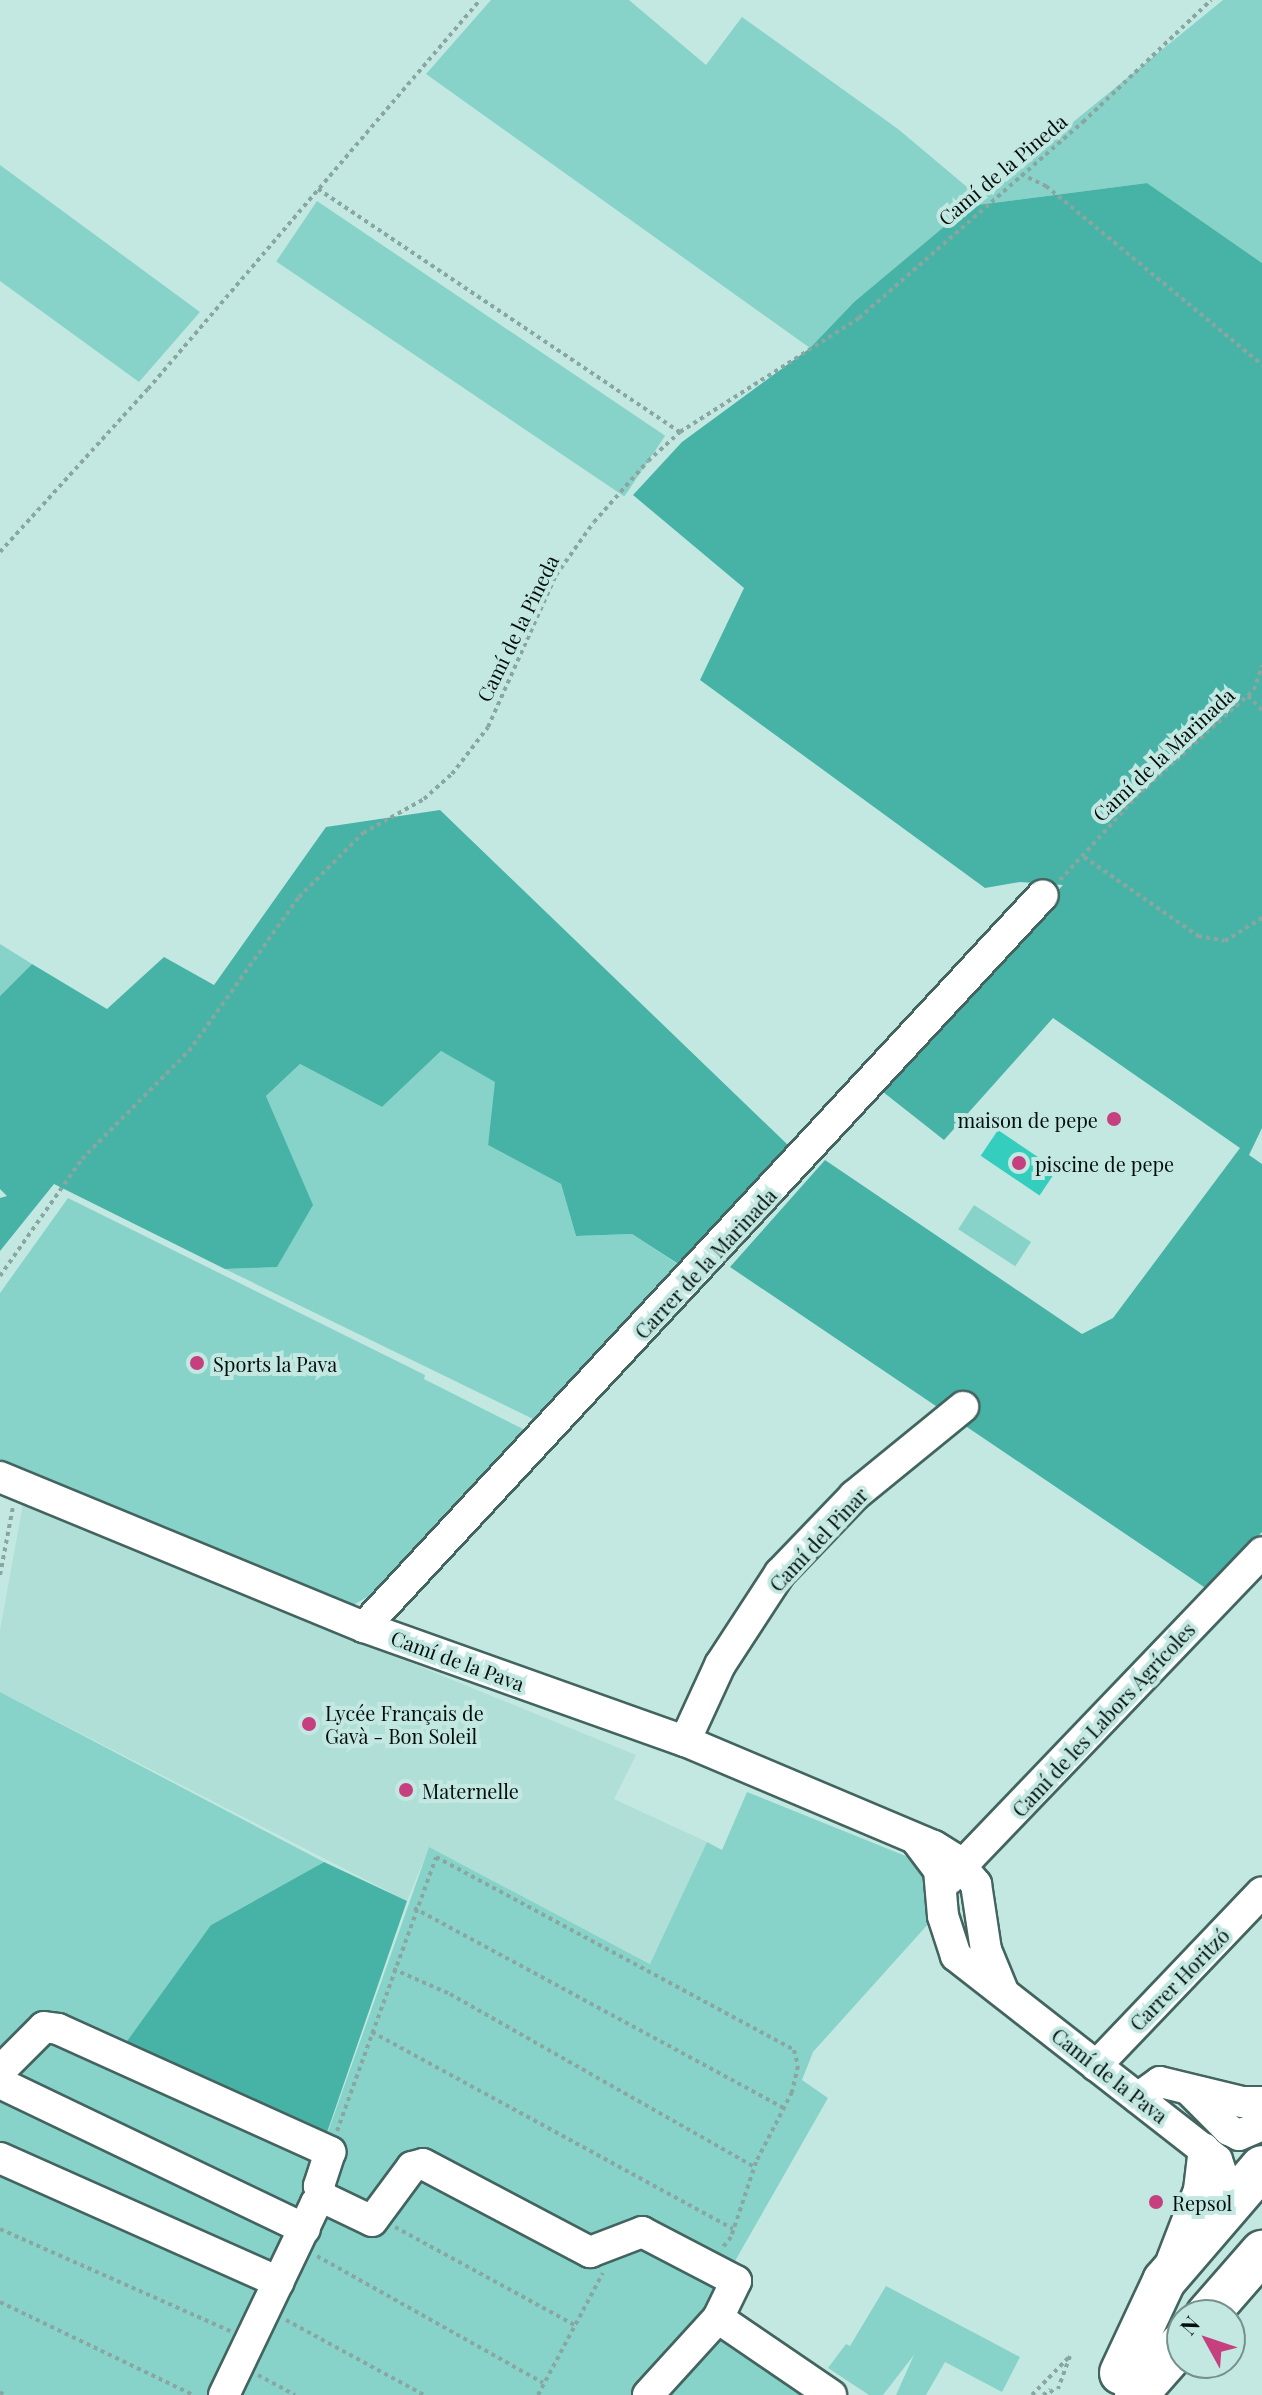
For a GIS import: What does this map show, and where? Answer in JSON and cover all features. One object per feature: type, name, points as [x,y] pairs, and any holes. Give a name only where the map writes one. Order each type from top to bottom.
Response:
[{"type":"highway","points":[[1119,2388],[1247,2205],[1262,2167]]},
{"type":"highway","points":[[1119,2388],[1164,2281],[1247,2205]]},
{"type":"highway","points":[[1221,2299],[1262,2252]]},
{"type":"highway","points":[[1246,2309],[1262,2296]]},
{"type":"highway","points":[[1119,2388],[1166,2359]]},
{"type":"street","name":"Carrer de la Marinada","points":[[364,1627],[454,1512],[1043,895]]},
{"type":"street","name":"Camí del Pinar","points":[[685,1741],[720,1665],[780,1573],[854,1496],[963,1407]]},
{"type":"street","name":"Camí de la Pava","points":[[9,1481],[364,1627],[685,1741],[916,1840],[953,1876],[976,1884],[986,1950],[1003,1991],[1210,2154],[1262,2167]]},
{"type":"street","name":"Camí de les Labors Agrícoles","points":[[953,1876],[1262,1552]]},
{"type":"street","name":"Carrer Horitzó","points":[[1096,2066],[1262,1892]]},
{"type":"street","points":[[0,2071],[44,2027],[58,2029],[330,2152],[319,2186],[322,2197],[224,2395]]},
{"type":"street","points":[[1138,2098],[1160,2082],[1242,2102],[1262,2102]]},
{"type":"street","points":[[0,2083],[301,2237]]},
{"type":"street","points":[[1187,2089],[1229,2130],[1239,2135],[1262,2125]]},
{"type":"street","points":[[1210,2154],[1247,2205]]},
{"type":"street","points":[[1164,2281],[1210,2154]]},
{"type":"street","points":[[0,2158],[279,2282]]},
{"type":"street","points":[[322,2197],[372,2221],[412,2167],[423,2164],[590,2252],[623,2235],[642,2232],[736,2281],[718,2318],[648,2395]]},
{"type":"street","points":[[718,2318],[831,2395]]},
{"type":"path","points":[[0,552],[480,0]]},
{"type":"path","name":"Camí de la Pineda","points":[[0,1276],[82,1159],[189,1051],[299,897],[363,833],[424,799],[452,774],[488,727],[568,557],[639,471],[680,432],[859,318],[1211,0]]},
{"type":"path","points":[[1021,174],[1046,186],[1262,365]]},
{"type":"path","points":[[318,189],[680,432]]},
{"type":"path","name":"Camí de la Marinada","points":[[1043,895],[1084,857],[1141,792],[1248,696],[1260,679],[1262,665]]},
{"type":"path","points":[[1248,696],[1262,710]]},
{"type":"path","points":[[1084,857],[1198,936],[1225,941],[1262,918]]},
{"type":"path","points":[[0,1575],[9,1481]]},
{"type":"path","points":[[330,2152],[414,1908],[436,1857],[794,2050],[798,2066],[785,2109],[755,2167],[733,2229],[706,2266]]},
{"type":"path","points":[[414,1908],[785,2109]]},
{"type":"path","points":[[393,1969],[450,1994],[755,2167]]},
{"type":"path","points":[[372,2032],[733,2229]]},
{"type":"path","points":[[376,2216],[575,2325]]},
{"type":"path","points":[[0,2229],[245,2352],[295,2395]]},
{"type":"path","points":[[538,2395],[623,2235]]},
{"type":"path","points":[[301,2237],[543,2383]]},
{"type":"path","points":[[0,2302],[193,2395]]},
{"type":"path","points":[[266,2309],[424,2395]]},
{"type":"path","points":[[1032,2395],[1070,2356],[1057,2392],[1050,2390],[1043,2395]]},
{"type":"shaded area","points":[[491,0],[629,0],[706,65],[742,17],[898,129],[973,192],[971,205],[1223,0],[1262,0],[1262,263],[1147,183],[970,206],[854,302],[810,348],[426,74]]},
{"type":"shaded area","points":[[0,165],[200,312],[139,382],[0,281]]},
{"type":"shaded area","points":[[1147,183],[1262,263],[1262,1128],[1249,1155],[1262,1164],[1262,1532],[1207,1589],[730,1267],[825,1160],[1082,1334],[1113,1318],[1240,1148],[1053,1018],[944,1140],[878,1088],[1063,885],[1020,882],[985,888],[700,680],[744,588],[633,495],[682,442],[810,348],[854,302],[969,206]]},
{"type":"shaded area","points":[[317,201],[665,436],[624,496],[276,262]]},
{"type":"shaded area","points":[[440,810],[788,1145],[683,1267],[632,1234],[576,1236],[561,1184],[488,1145],[495,1082],[441,1051],[382,1107],[300,1064],[266,1096],[313,1205],[277,1267],[225,1269],[54,1184],[0,1251],[0,1198],[7,1196],[0,1189],[0,996],[32,964],[107,1009],[164,957],[214,985],[326,827]]},
{"type":"shaded area","points":[[0,944],[32,964],[0,996]]},
{"type":"shaded area","points":[[441,1051],[496,1082],[488,1145],[561,1184],[576,1236],[632,1234],[682,1267],[535,1420],[225,1269],[277,1267],[312,1205],[266,1096],[300,1064],[382,1107]]},
{"type":"shaded area","name":"piscine de pepe","points":[[998,1130],[1057,1170],[1040,1195],[981,1156]]},
{"type":"shaded area","name":"Sports la Pava","points":[[68,1198],[425,1375],[424,1379],[531,1433],[380,1590],[353,1605],[0,1465],[0,1293]]},
{"type":"shaded area","points":[[974,1205],[1031,1242],[1015,1266],[958,1229]]},
{"type":"shaded area","name":"Lycée Français de Gavà - Bon Soleil","points":[[23,1504],[636,1755],[614,1799],[707,1842],[651,1964],[429,1848],[407,1901],[0,1692],[0,1630]]},
{"type":"shaded area","points":[[0,1692],[324,1862],[211,1925],[324,2143],[429,1847],[650,1964],[707,1842],[722,1850],[747,1792],[918,1861],[930,1884],[930,1922],[813,2052],[802,2080],[828,2098],[698,2326],[801,2395],[0,2395]]},
{"type":"shaded area","points":[[324,1862],[407,1901],[323,2144],[120,2051],[211,1925]]},
{"type":"shaded area","points":[[886,2286],[1020,2357],[1002,2392],[945,2362],[926,2395],[896,2395],[914,2355],[883,2395],[869,2395],[828,2368],[846,2344],[850,2346]]},
{"type":"place","name":"maison de pepe","points":[[1114,1119]]},
{"type":"place","name":"piscine de pepe","points":[[1019,1163]]},
{"type":"place","name":"Sports la Pava","points":[[197,1363]]},
{"type":"place","name":"Lycée Français de Gavà - Bon Soleil","points":[[309,1724]]},
{"type":"place","name":"Maternelle","points":[[406,1790]]},
{"type":"place","name":"Repsol","points":[[1156,2202]]}]
